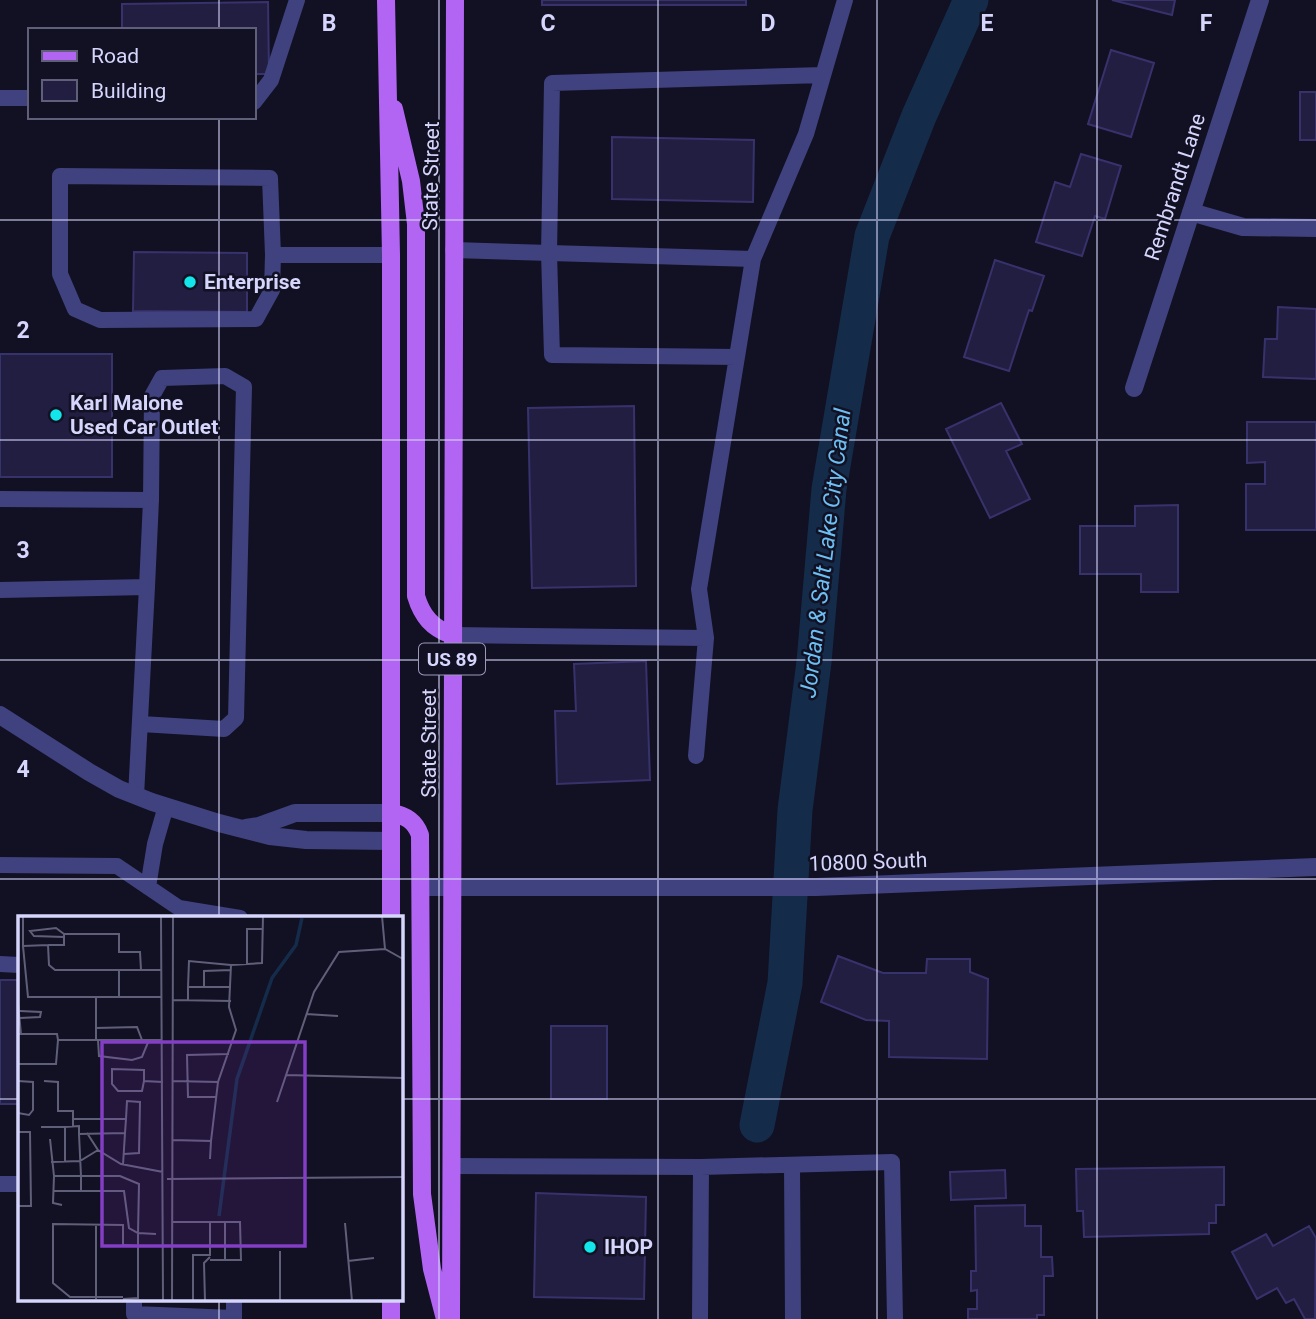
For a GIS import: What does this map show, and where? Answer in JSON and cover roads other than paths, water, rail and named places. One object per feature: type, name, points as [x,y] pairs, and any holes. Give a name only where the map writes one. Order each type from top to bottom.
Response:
[{"type":"main road","name":"State Street","points":[[386,0],[391,255],[391,916]]},
{"type":"main road","name":"State Street","points":[[451,1319],[455,0]]},
{"type":"main road","points":[[388,89],[402,134],[416,224],[416,596],[426,619],[433,626],[452,635]]},
{"type":"main road","points":[[391,813],[406,817],[420,835],[422,1194],[432,1269],[445,1319]]},
{"type":"street","name":"Rembrandt Lane","points":[[1134,388],[1260,0]]},
{"type":"street","points":[[1191,212],[1242,227],[1316,228]]},
{"type":"street","points":[[0,715],[89,772],[136,796],[166,806],[288,839],[391,841]]},
{"type":"street","points":[[236,827],[259,826],[295,813],[391,813]]},
{"type":"street","name":"10800 South","points":[[421,887],[816,887],[1316,867]]},
{"type":"lane","points":[[256,99],[271,80],[297,0]]},
{"type":"lane","points":[[696,756],[706,638],[699,589],[753,259],[806,134],[845,0]]},
{"type":"lane","points":[[737,357],[552,355],[549,253],[552,83],[823,75]]},
{"type":"lane","points":[[0,98],[28,98]]},
{"type":"lane","points":[[60,176],[270,178],[273,255],[272,290],[256,319],[100,320],[75,309],[60,274],[60,176]]},
{"type":"lane","points":[[453,250],[753,259]]},
{"type":"lane","points":[[273,255],[391,255]]},
{"type":"lane","points":[[136,796],[151,500],[152,396],[162,378],[225,376],[244,387],[236,718],[224,729],[141,724]]},
{"type":"lane","points":[[0,499],[151,500]]},
{"type":"lane","points":[[0,590],[147,587]]},
{"type":"lane","points":[[452,635],[706,638]]},
{"type":"lane","points":[[148,887],[155,844],[166,806]]},
{"type":"lane","points":[[0,865],[117,866],[179,908],[228,916]]},
{"type":"lane","points":[[0,964],[18,965]]},
{"type":"lane","points":[[452,1166],[701,1167],[892,1163],[895,1319]]},
{"type":"lane","points":[[792,1165],[793,1319]]},
{"type":"lane","points":[[700,1319],[701,1167]]},
{"type":"lane","points":[[0,1184],[18,1184]]},
{"type":"lane","points":[[134,1302],[134,1314],[234,1319]]},
{"type":"waterway","name":"Jordan & Salt Lake City Canal","points":[[757,1125],[785,983],[795,810],[814,662],[829,489],[872,236],[919,116],[971,0]]},
{"type":"place","name":"Enterprise","points":[[190,282]]},
{"type":"place","name":"Karl Malone Used Car Outlet","points":[[56,415]]},
{"type":"place","name":"IHOP","points":[[590,1247]]}]
